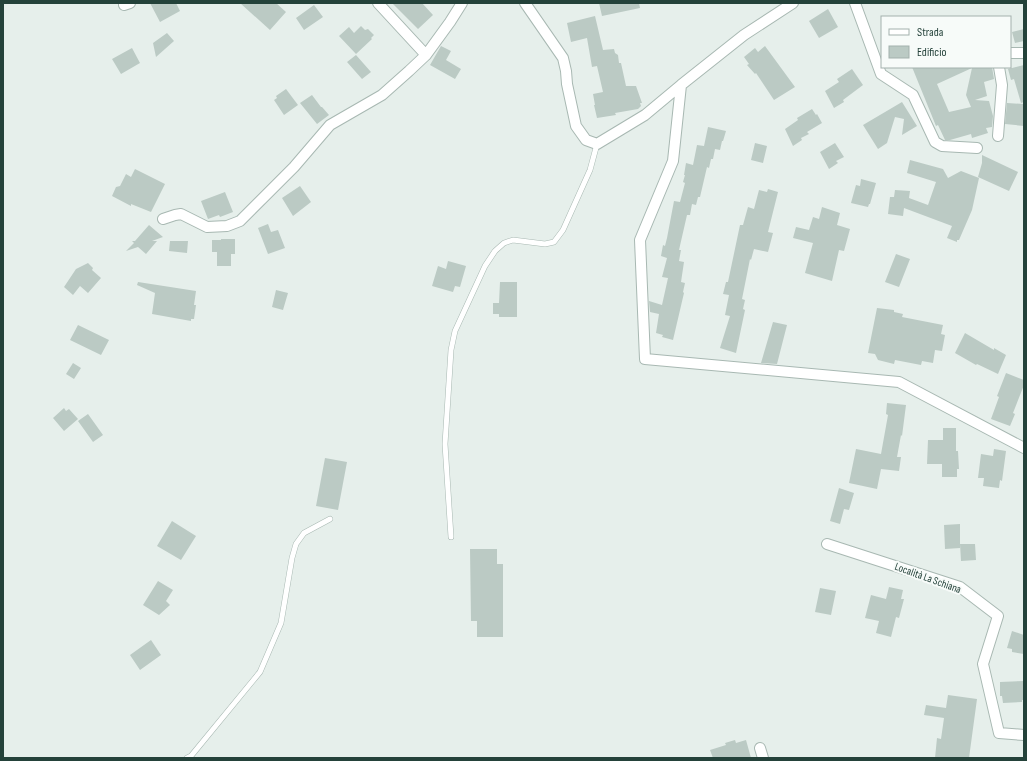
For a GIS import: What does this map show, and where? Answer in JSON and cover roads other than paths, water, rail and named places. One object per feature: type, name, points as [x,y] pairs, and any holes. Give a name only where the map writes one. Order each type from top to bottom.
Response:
[{"type":"street","points":[[378,3],[426,55]]},
{"type":"street","points":[[163,219],[181,214],[207,227],[226,226],[240,221],[294,167],[330,125],[382,95],[426,55],[462,3]]},
{"type":"street","points":[[525,3],[563,58],[576,126],[586,140],[597,144],[645,115],[744,35],[793,3]]},
{"type":"street","points":[[855,3],[881,74],[913,95],[935,142],[942,146],[977,148]]},
{"type":"street","points":[[1011,53],[1024,53]]},
{"type":"street","points":[[998,136],[1002,86],[999,68]]},
{"type":"street","points":[[681,85],[673,162],[640,240],[645,359],[899,382],[1024,448]]},
{"type":"street","name":"Località La Schiana","points":[[827,544],[960,587],[998,616],[983,664],[999,733],[1024,735]]},
{"type":"lane","points":[[451,537],[445,444],[451,350],[455,331],[485,266],[495,251],[504,243],[513,240],[545,244],[554,242],[563,230],[590,170],[597,144]]},
{"type":"lane","points":[[187,758],[191,756],[260,672],[281,623],[292,558],[296,544],[304,533],[330,519]]}]
